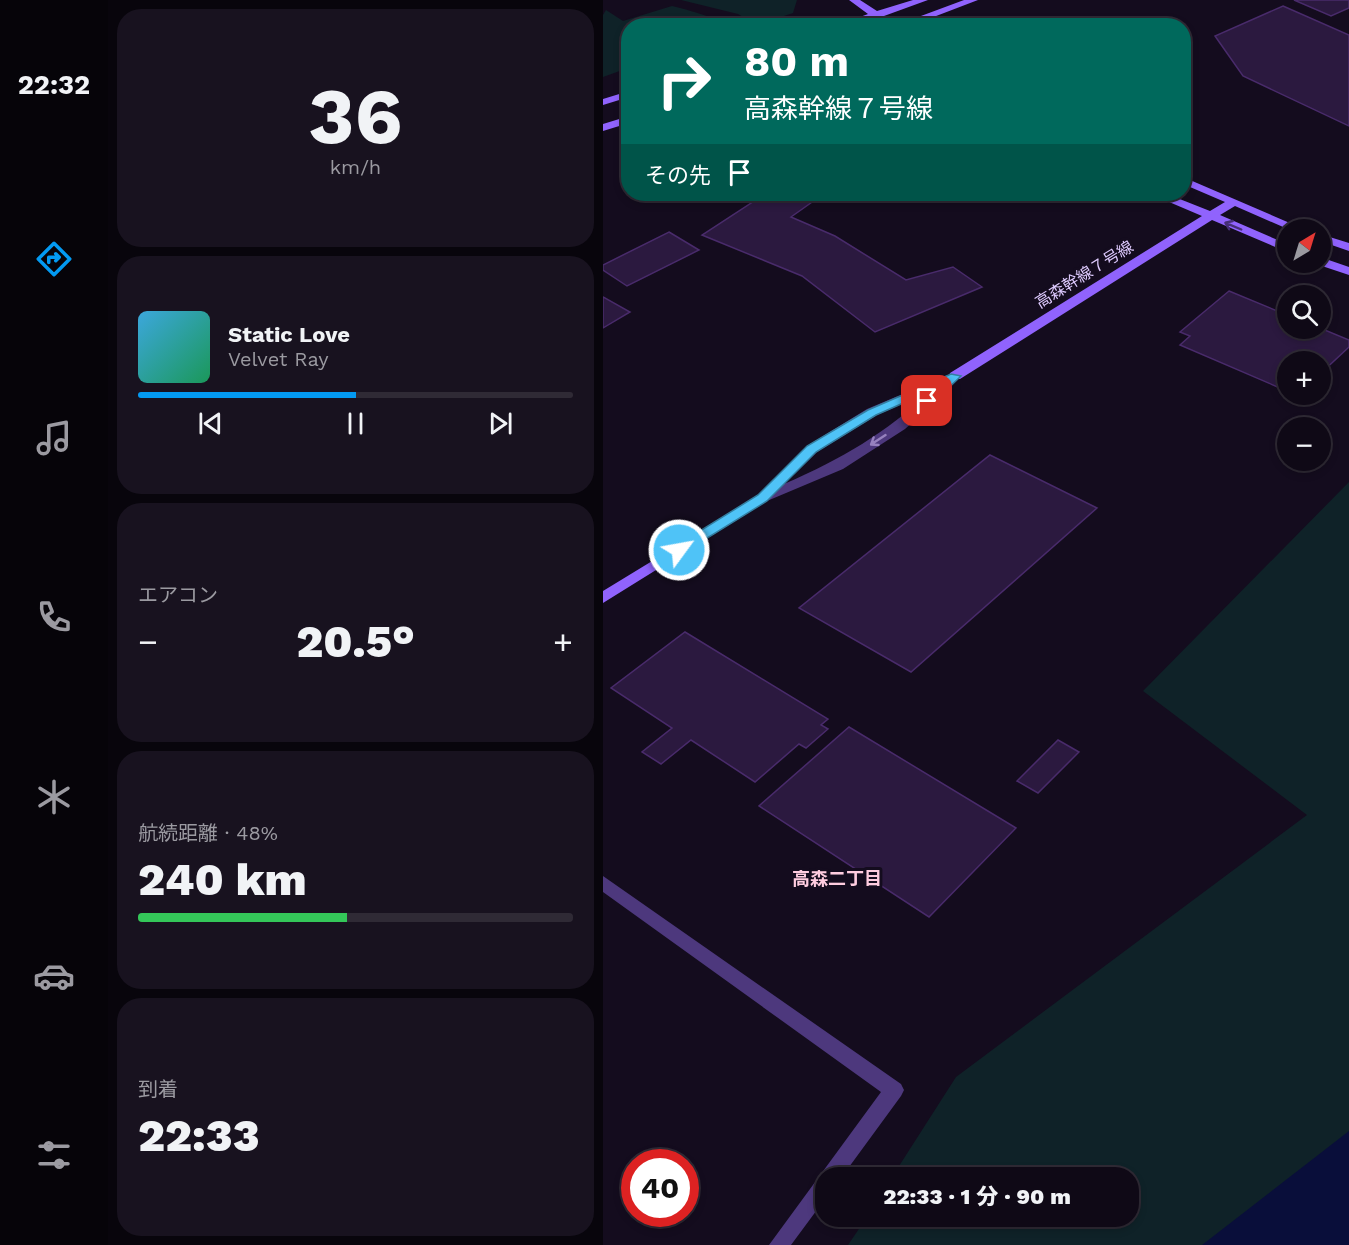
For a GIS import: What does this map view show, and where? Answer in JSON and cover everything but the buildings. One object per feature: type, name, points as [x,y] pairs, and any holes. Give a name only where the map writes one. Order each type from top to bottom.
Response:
[{"type":"main road","points":[[854,0],[880,18]]},
{"type":"main road","points":[[888,0],[915,18]]},
{"type":"main road","points":[[866,18],[923,0]]},
{"type":"main road","points":[[920,18],[973,0]]},
{"type":"main road","points":[[603,102],[621,96]]},
{"type":"main road","points":[[603,128],[621,122]]},
{"type":"main road","points":[[1191,184],[1277,220]]},
{"type":"main road","points":[[1175,201],[1277,244]]},
{"type":"main road","name":"高森幹線７号線","points":[[955,376],[1233,202]]},
{"type":"main road","points":[[1331,241],[1349,247]]},
{"type":"main road","points":[[1331,265],[1349,271]]},
{"type":"main road","name":"高森幹線７号線","points":[[603,598],[762,498]]},
{"type":"street","name":"高森幹線７号線","points":[[762,498],[839,466],[900,426],[955,376]]},
{"type":"street","name":"高森幹線７号線","points":[[762,498],[812,449],[872,412],[955,376]]},
{"type":"street","points":[[603,883],[894,1090],[837,1167]]},
{"type":"street","points":[[779,1245],[815,1196]]},
{"type":"shaded area","points":[[681,0],[797,0],[793,13],[778,18],[745,18],[738,14]]},
{"type":"shaded area","points":[[672,6],[714,18],[633,18]]},
{"type":"shaded area","points":[[606,10],[621,20],[621,71],[603,77],[603,15]]},
{"type":"shaded area","points":[[1349,482],[1349,1245],[848,1245],[860,1227],[1139,1227],[1139,1167],[898,1167],[956,1077],[1307,815],[1143,691]]},
{"type":"shaded area","points":[[1349,1131],[1349,1245],[1202,1245]]},
{"type":"district","name":"高森二丁目","points":[[837,879]]},
{"type":"route","points":[[679,550],[762,498],[812,449],[872,412],[955,376],[927,401]]}]
